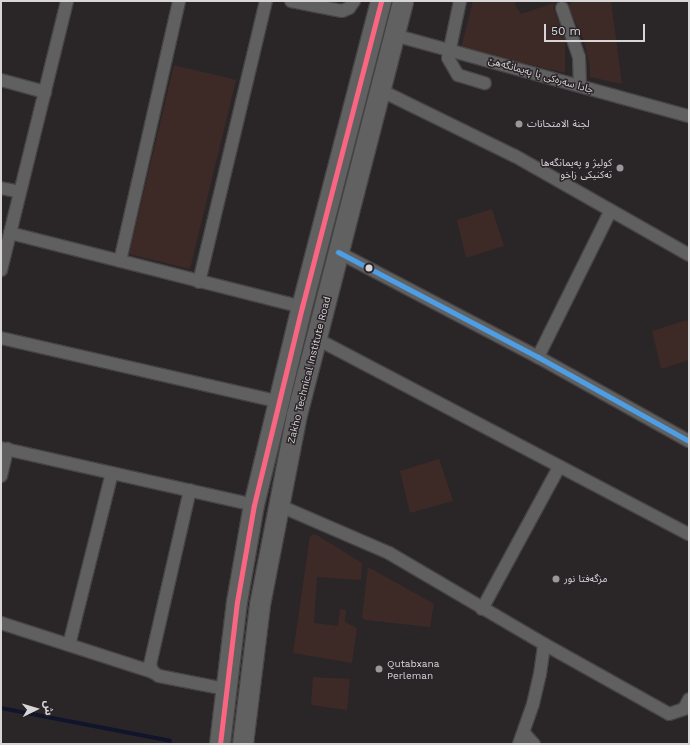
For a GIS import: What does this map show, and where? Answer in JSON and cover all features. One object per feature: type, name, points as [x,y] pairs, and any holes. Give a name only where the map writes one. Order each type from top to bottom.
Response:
[{"type":"main road","points":[[220,744],[225,689],[237,602],[254,505],[302,307],[381,1]]},
{"type":"main road","name":"Zakho Technical Institute Road","points":[[243,744],[260,605],[278,505],[297,415],[403,1]]},
{"type":"street","points":[[1,270],[67,1]]},
{"type":"street","points":[[120,261],[179,1]]},
{"type":"street","points":[[199,282],[266,1]]},
{"type":"street","points":[[291,1],[342,11],[349,8],[354,1]]},
{"type":"street","points":[[460,1],[448,58],[458,75],[485,84]]},
{"type":"street","points":[[562,8],[579,57],[580,86]]},
{"type":"street","name":"جادا سه‌ره‌كى يا په‌يمانگه‌هێ","points":[[394,35],[689,116]]},
{"type":"street","points":[[1,80],[45,92]]},
{"type":"street","points":[[380,90],[515,156],[610,212],[689,255]]},
{"type":"street","points":[[1,188],[20,192]]},
{"type":"street","points":[[538,357],[610,212]]},
{"type":"street","points":[[10,234],[302,307]]},
{"type":"street","points":[[338,252],[538,357],[689,441]]},
{"type":"street","points":[[1,338],[280,402]]},
{"type":"street","points":[[317,339],[689,534]]},
{"type":"street","points":[[1,476],[4,449],[254,505]]},
{"type":"street","points":[[482,609],[559,467]]},
{"type":"street","points":[[69,645],[112,473]]},
{"type":"street","points":[[153,672],[150,665],[190,490]]},
{"type":"street","points":[[278,505],[389,553],[482,609],[669,714],[684,709],[689,699]]},
{"type":"street","points":[[1,623],[153,672],[159,676],[225,689]]},
{"type":"street","points":[[534,744],[522,739],[540,674],[544,644]]},
{"type":"shaded area","points":[[473,1],[515,1],[515,5],[521,14],[554,3],[554,10],[565,40],[565,73],[461,48]]},
{"type":"shaded area","points":[[576,1],[611,1],[622,84],[590,77],[590,66],[583,38],[568,6]]},
{"type":"shaded area","points":[[174,65],[236,80],[190,269],[129,254]]},
{"type":"shaded area","points":[[492,209],[504,246],[466,258],[457,220]]},
{"type":"shaded area","points":[[687,320],[689,326],[689,360],[661,369],[652,331]]},
{"type":"shaded area","points":[[439,459],[453,501],[410,513],[400,471]]},
{"type":"shaded area","points":[[315,534],[362,563],[361,580],[317,577],[314,623],[338,626],[340,609],[346,610],[345,622],[357,628],[352,663],[293,653],[310,536]]},
{"type":"shaded area","points":[[368,567],[434,604],[430,627],[365,620],[362,617]]},
{"type":"shaded area","points":[[313,677],[350,679],[347,710],[311,705]]},
{"type":"waterway","points":[[1,708],[170,741]]},
{"type":"transit line","points":[[220,744],[237,602],[254,505],[302,307],[381,1]]},
{"type":"transit line","points":[[338,252],[538,357],[689,441]]},
{"type":"place","name":"لجنة الامتحانات","points":[[519,124]]},
{"type":"place","name":"كوليژ و په‌يمانگه‌ها ته‌كنيكى زاخو","points":[[620,168]]},
{"type":"place","name":"مزگەفتا نور","points":[[556,579]]},
{"type":"place","name":"Qutabxana Perleman","points":[[379,669]]}]
